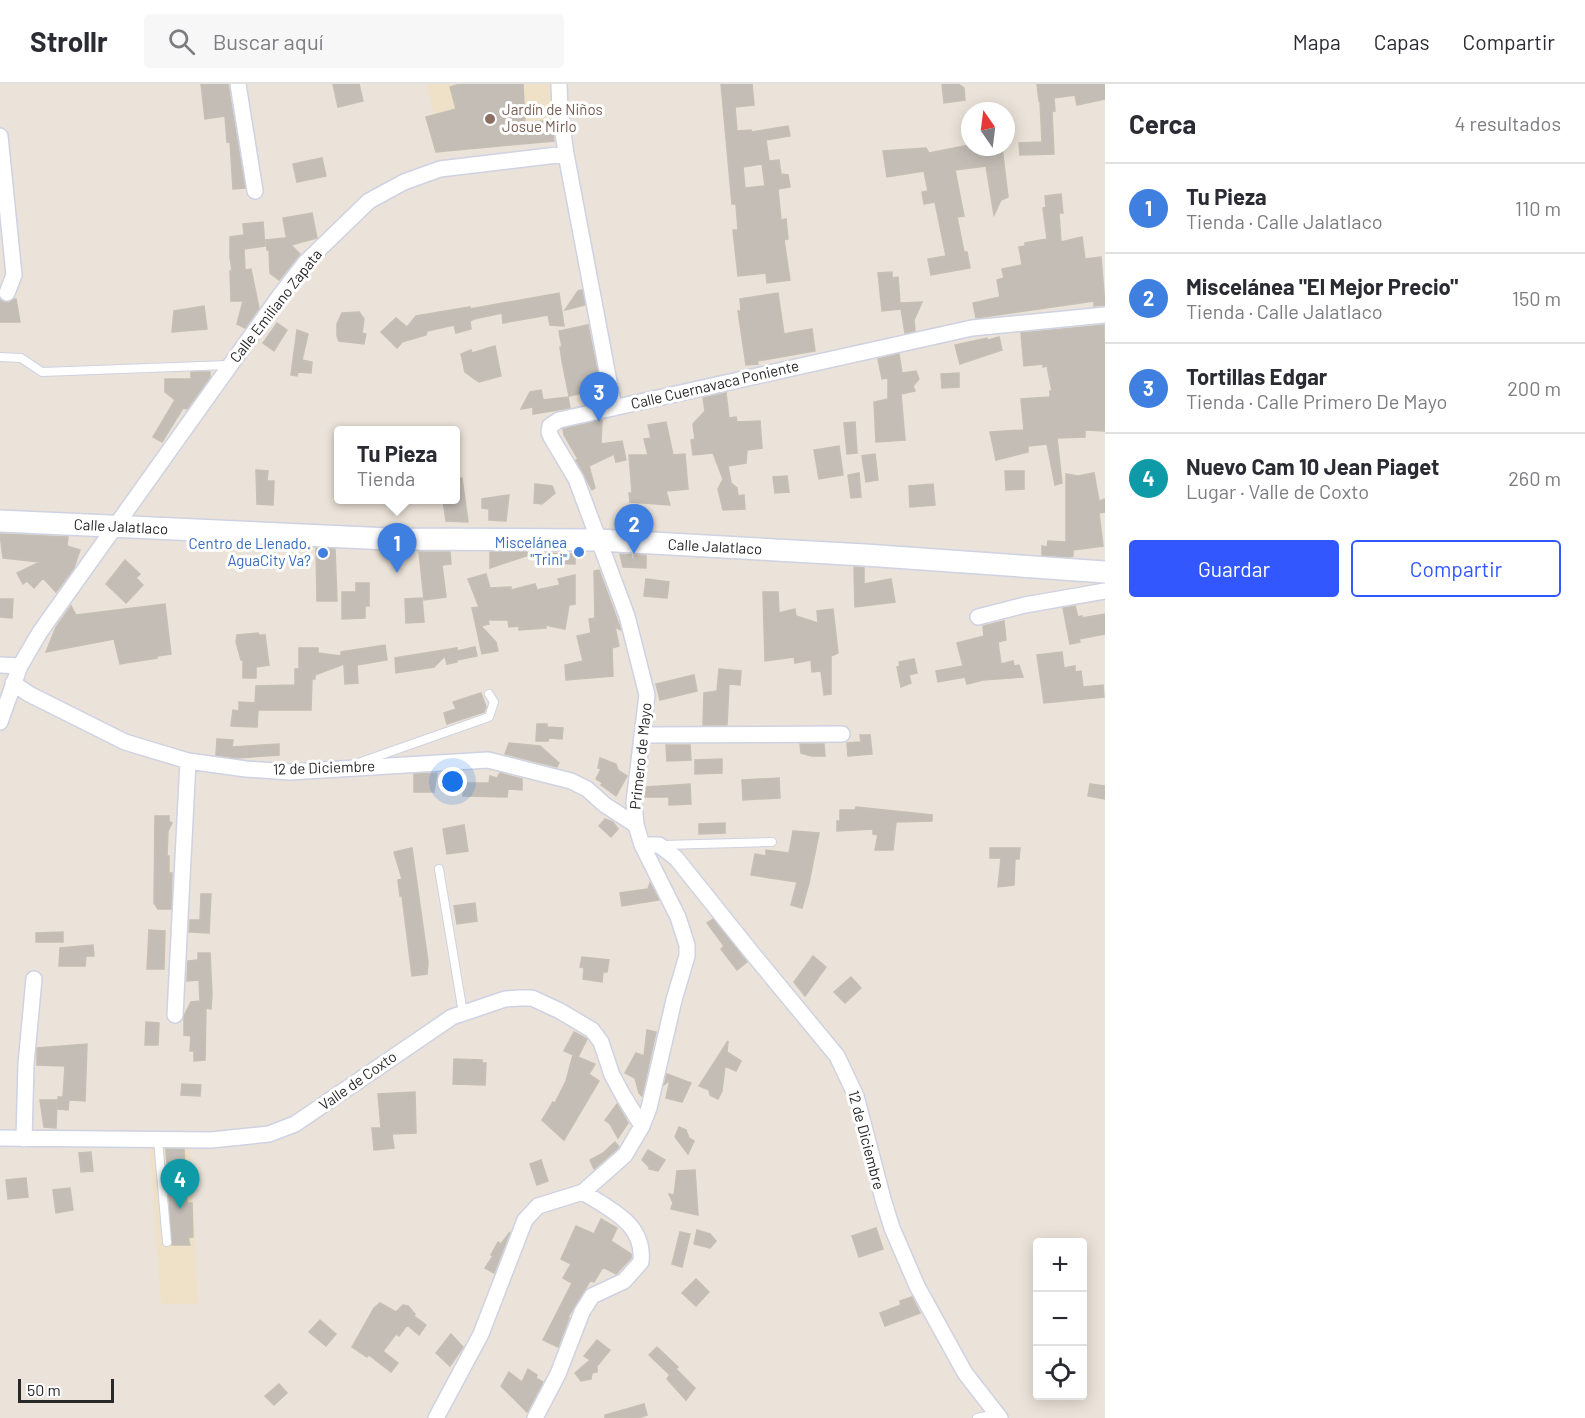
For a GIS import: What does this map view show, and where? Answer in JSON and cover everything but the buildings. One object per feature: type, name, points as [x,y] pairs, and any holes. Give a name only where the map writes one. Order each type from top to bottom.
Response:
[{"type":"main road","name":"Calle Jalatlaco","points":[[0,521],[389,539],[598,540],[865,555],[1105,572]]},
{"type":"street","points":[[238,84],[255,191]]},
{"type":"street","name":"Calle Cuernavaca Poniente","points":[[559,84],[566,154],[614,408],[972,328],[1105,315]]},
{"type":"street","points":[[0,136],[14,275],[7,292]]},
{"type":"street","name":"Calle Emiliano Zapata","points":[[0,722],[20,666],[40,632],[305,263],[369,201],[404,182],[440,169],[566,154]]},
{"type":"street","name":"Primero de Mayo","points":[[583,1191],[625,1155],[642,1126],[649,1108],[674,1000],[687,956],[687,945],[678,917],[642,845],[636,825],[634,802],[647,695],[627,616],[576,479],[551,437],[549,428],[559,420],[614,408]]},
{"type":"street","points":[[978,617],[1025,605],[1105,591]]},
{"type":"street","points":[[0,665],[20,666]]},
{"type":"street","name":"12 de Diciembre","points":[[14,683],[29,694],[125,742],[188,761],[290,772],[488,760],[571,781],[587,789],[605,805],[636,825]]},
{"type":"street","points":[[643,735],[842,734]]},
{"type":"street","points":[[175,1015],[188,761]]},
{"type":"street","points":[[642,845],[659,845]]},
{"type":"street","name":"12 de Diciembre","points":[[659,845],[676,858],[837,1056],[856,1096],[882,1199],[917,1286],[965,1373],[998,1416]]},
{"type":"street","points":[[24,1138],[26,1064],[34,979]]},
{"type":"street","name":"Valle de Coxto","points":[[0,1138],[211,1140],[269,1134],[295,1124],[452,1017],[505,999],[532,998],[581,1022],[592,1030],[601,1042],[612,1075],[642,1126]]},
{"type":"street","points":[[436,1418],[481,1334],[525,1220],[538,1206],[583,1191],[635,1230],[640,1244],[640,1262],[624,1281],[592,1296],[582,1312],[558,1374],[535,1418]]},
{"type":"lane","points":[[0,357],[21,358],[42,372],[230,365]]},
{"type":"lane","points":[[339,768],[489,717],[494,702],[489,694]]},
{"type":"lane","points":[[659,845],[772,842]]},
{"type":"lane","points":[[439,869],[463,1013]]},
{"type":"lane","points":[[158,1140],[166,1242]]},
{"type":"lane","points":[[977,1418],[998,1416]]},
{"type":"shaded area","name":"Jardín de Niños Josue Mirlo","points":[[427,84],[554,84],[555,141],[436,152],[426,117],[434,115]]},
{"type":"shaded area","points":[[149,1140],[190,1140],[198,1304],[161,1304]]},
{"type":"place","name":"Jardín de Niños Josue Mirlo","points":[[490,119]]},
{"type":"place","name":"Tortillas Edgar","points":[[599,422]]},
{"type":"place","name":"Miscelánea \"Trini\"","points":[[579,552]]},
{"type":"place","name":"Centro de Llenado. AguaCity Va?","points":[[323,553]]},
{"type":"place","name":"Miscelánea \"El Mejor Precio\"","points":[[634,554]]},
{"type":"place","name":"Tu Pieza","points":[[397,573]]},
{"type":"place","name":"Nuevo Cam 10 Jean Piaget","points":[[180,1209]]}]
